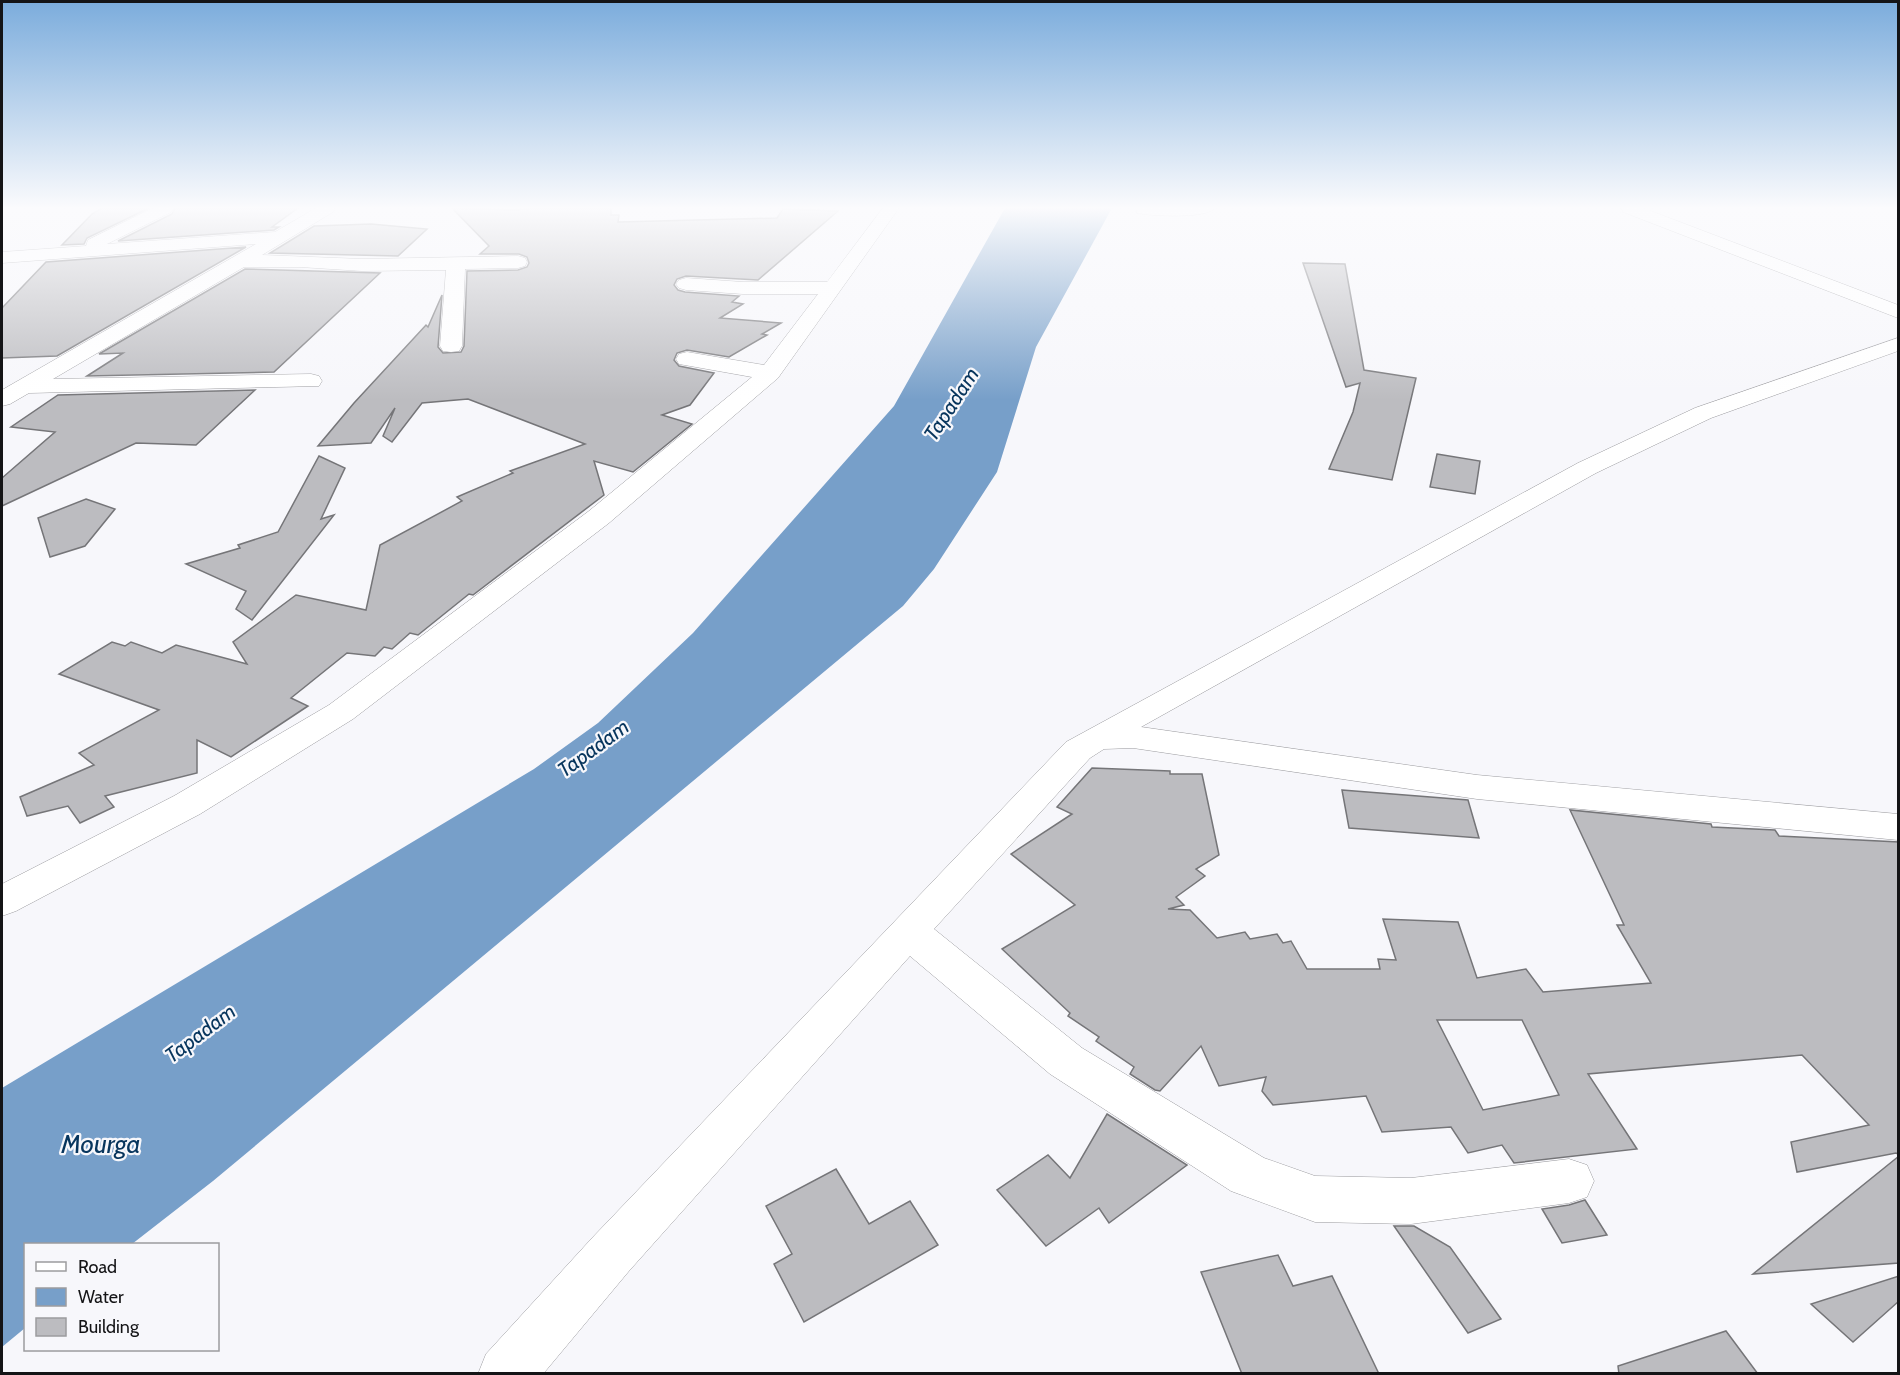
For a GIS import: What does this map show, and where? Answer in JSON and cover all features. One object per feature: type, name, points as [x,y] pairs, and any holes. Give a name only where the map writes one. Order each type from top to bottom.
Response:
[{"type":"street","points":[[2,399],[221,272]]},
{"type":"street","points":[[451,346],[456,272]]},
{"type":"street","points":[[2,900],[187,805],[341,712],[599,517],[771,373],[844,272]]},
{"type":"street","points":[[1796,272],[1899,312]]},
{"type":"street","points":[[686,284],[743,288],[833,288]]},
{"type":"street","points":[[506,1374],[611,1254],[1078,750],[1456,538],[1587,468],[1703,413],[1899,344]]},
{"type":"street","points":[[687,359],[771,373]]},
{"type":"street","points":[[23,386],[311,381]]},
{"type":"street","points":[[1096,738],[1133,737],[1478,787],[1899,827]]},
{"type":"street","points":[[908,931],[1066,1061],[1248,1175],[1315,1199],[1411,1201],[1569,1180]]},
{"type":"water","name":"Mourga","points":[[969,272],[1077,272],[1036,347],[997,472],[934,569],[903,606],[213,1181],[133,1243],[24,1243],[24,1329],[2,1347],[2,1088],[534,769],[598,723],[693,633],[894,406]]},
{"type":"building","points":[[36,272],[202,272],[57,356],[2,358],[2,308]]},
{"type":"building","points":[[240,272],[380,273],[274,372],[87,376],[123,353],[99,354]]},
{"type":"building","points":[[467,272],[767,272],[758,280],[686,276],[677,279],[674,285],[678,290],[685,292],[739,296],[732,302],[743,304],[720,318],[781,323],[762,334],[767,335],[729,357],[687,350],[677,353],[674,360],[679,366],[714,373],[690,405],[662,415],[692,424],[633,472],[594,461],[604,495],[473,595],[469,594],[418,635],[410,633],[392,649],[384,647],[375,656],[347,653],[291,698],[308,706],[231,757],[197,740],[197,773],[105,796],[114,807],[80,823],[68,806],[27,816],[20,797],[94,765],[79,753],[159,710],[59,674],[112,642],[125,646],[131,642],[162,653],[176,645],[247,664],[233,642],[296,595],[366,610],[380,545],[462,501],[457,497],[513,473],[510,471],[585,444],[468,399],[422,403],[392,442],[383,436],[395,408],[371,443],[318,446],[426,325],[428,327],[442,295],[438,347],[443,353],[461,352],[464,346]]},
{"type":"building","points":[[1306,272],[1346,272],[1364,370],[1416,378],[1392,480],[1329,469],[1353,412],[1360,383],[1346,387]]},
{"type":"building","points":[[255,390],[196,445],[136,443],[2,506],[2,478],[55,432],[11,427],[58,395]]},
{"type":"building","points":[[1437,454],[1480,461],[1475,494],[1430,487]]},
{"type":"building","points":[[319,456],[345,468],[321,519],[334,515],[252,620],[236,609],[246,591],[186,564],[240,548],[238,545],[278,532]]},
{"type":"building","points":[[86,499],[115,509],[85,546],[50,557],[38,518]]},
{"type":"building","points":[[1092,768],[1202,774],[1219,855],[1196,869],[1205,876],[1176,897],[1184,905],[1168,909],[1190,910],[1217,938],[1245,932],[1250,939],[1277,934],[1283,943],[1291,941],[1307,969],[1380,969],[1378,959],[1396,960],[1383,919],[1458,922],[1477,978],[1526,969],[1543,992],[1651,983],[1617,925],[1624,925],[1570,810],[1711,824],[1712,827],[1775,830],[1779,836],[1899,842],[1899,1155],[1896,1153],[1797,1172],[1791,1142],[1869,1125],[1802,1055],[1588,1074],[1637,1149],[1514,1163],[1502,1145],[1468,1153],[1451,1127],[1382,1132],[1366,1096],[1273,1105],[1262,1091],[1266,1077],[1219,1086],[1201,1046],[1160,1091],[1155,1090],[1130,1074],[1134,1067],[1096,1041],[1099,1037],[1068,1016],[1070,1013],[1002,949],[1075,905],[1011,854],[1072,814],[1057,807]],"holes":[[[1437,1020],[1522,1020],[1559,1095],[1483,1110]]]},
{"type":"building","points":[[1342,790],[1468,800],[1479,838],[1349,828]]},
{"type":"building","points":[[1107,1114],[1187,1165],[1109,1223],[1099,1208],[1046,1246],[997,1190],[1048,1155],[1070,1178]]},
{"type":"building","points":[[1899,1156],[1899,1263],[1753,1274]]},
{"type":"building","points":[[836,1169],[869,1224],[910,1201],[938,1245],[804,1322],[774,1264],[792,1254],[766,1206]]},
{"type":"building","points":[[1585,1200],[1607,1235],[1562,1243],[1542,1209]]},
{"type":"building","points":[[1394,1226],[1414,1226],[1450,1247],[1501,1319],[1468,1333]]},
{"type":"building","points":[[1278,1255],[1293,1286],[1332,1276],[1379,1374],[1242,1374],[1201,1272]]},
{"type":"building","points":[[1899,1276],[1899,1301],[1853,1342],[1811,1304]]},
{"type":"building","points":[[1726,1331],[1758,1374],[1619,1374],[1618,1366]]},
{"type":"water label","name":"Tapadam","points":[[951,404]]},
{"type":"water label","name":"Tapadam","points":[[593,748]]},
{"type":"water label","name":"Tapadam","points":[[200,1033]]}]
